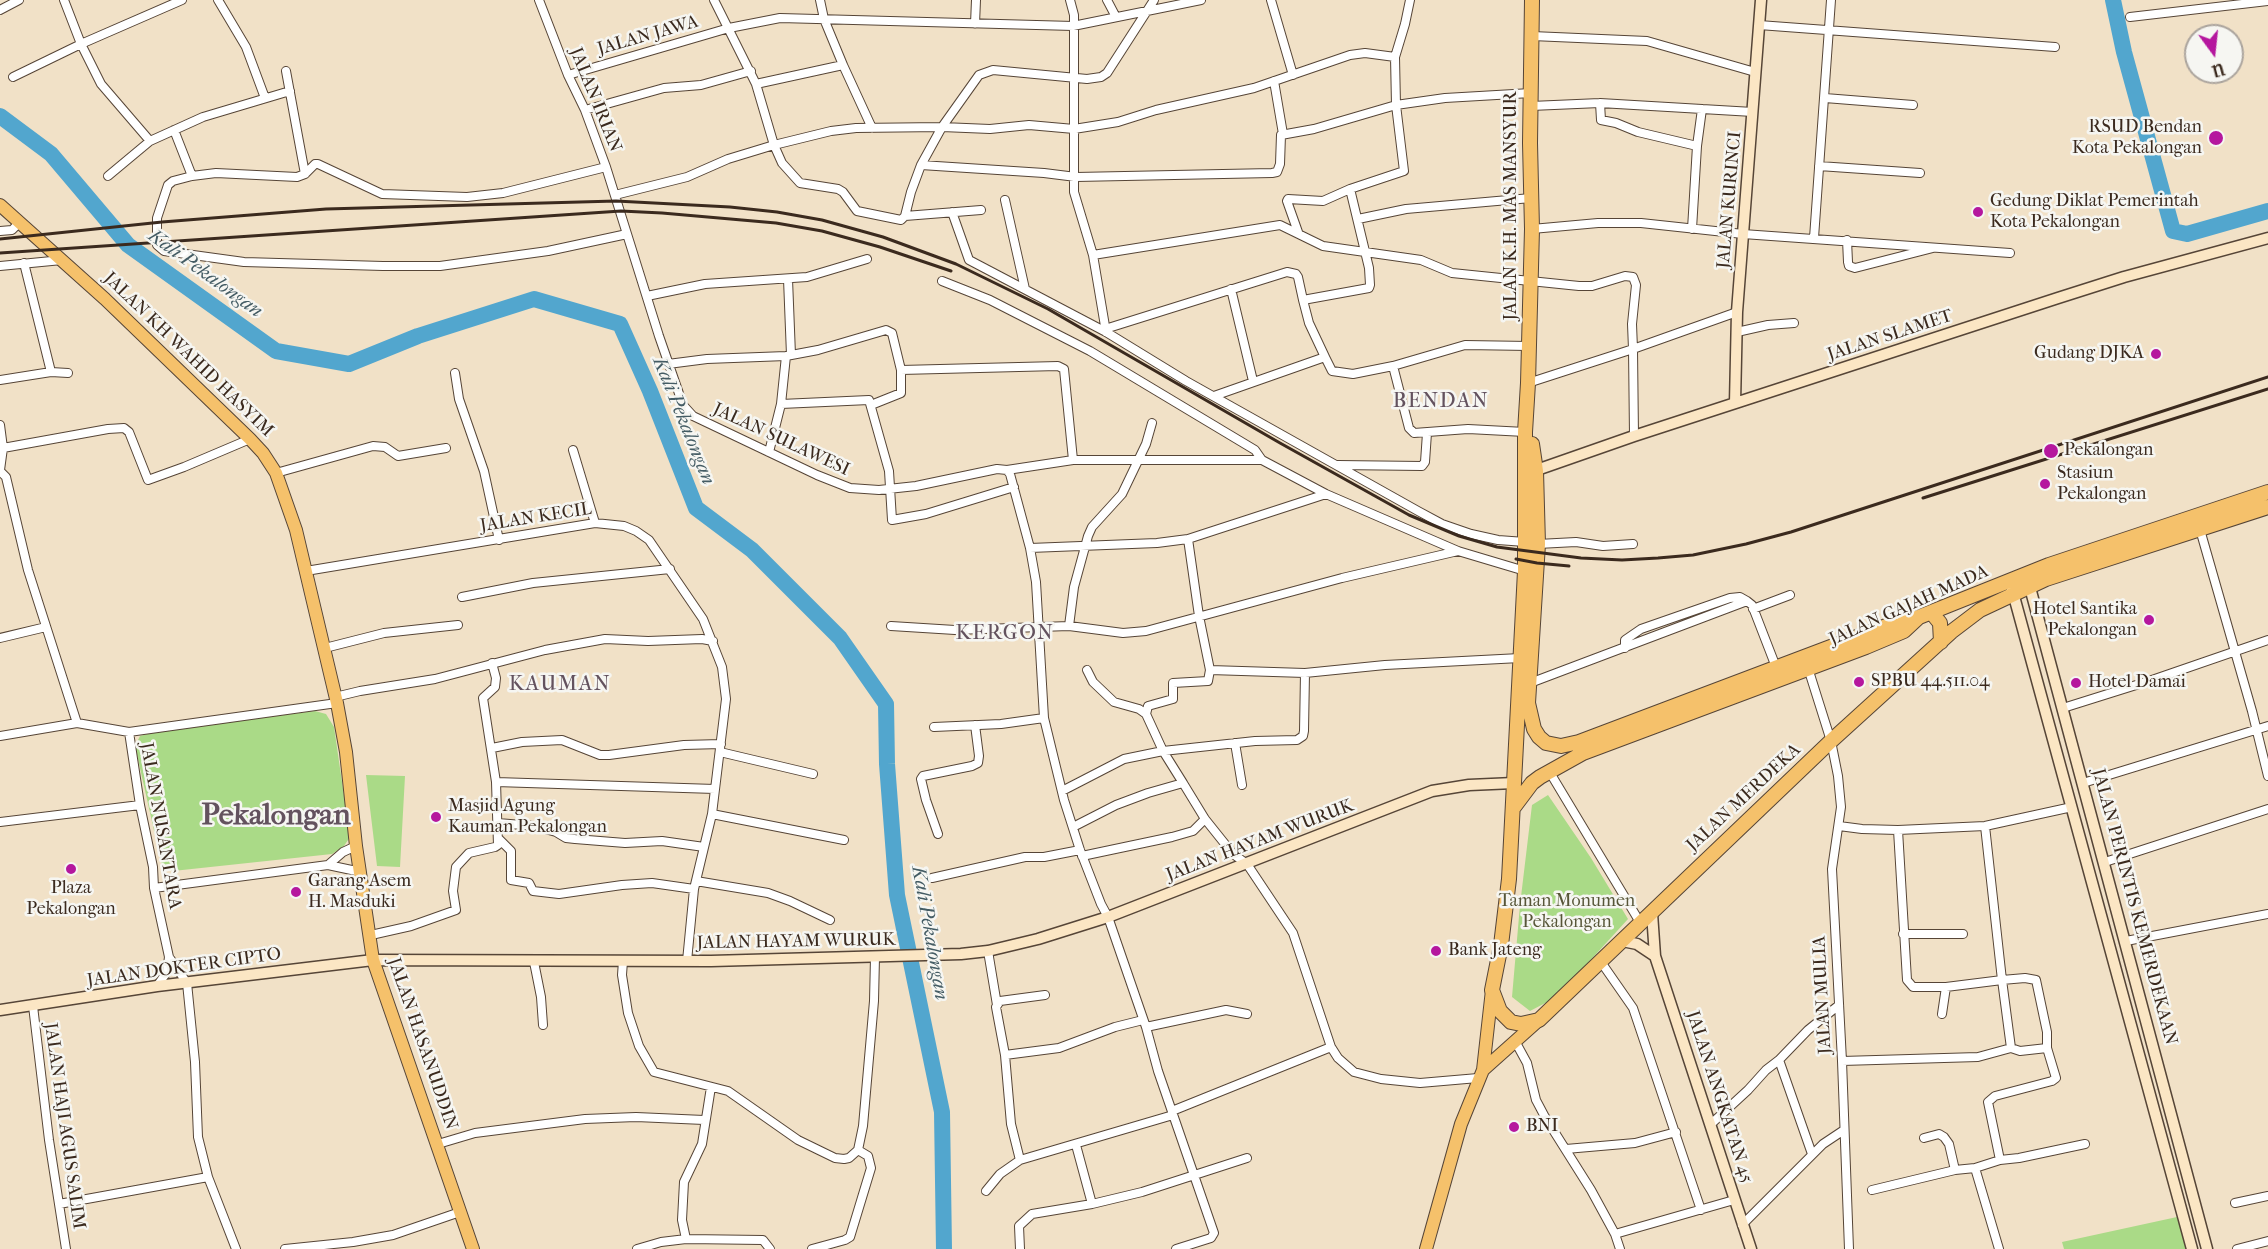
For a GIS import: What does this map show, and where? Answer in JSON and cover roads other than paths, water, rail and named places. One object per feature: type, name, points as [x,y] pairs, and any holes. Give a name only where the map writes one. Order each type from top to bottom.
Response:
[{"type":"highway","name":"JALAN K.H. MAS MANSYUR","points":[[1530,472],[1525,432],[1532,229],[1532,0]]},
{"type":"highway","name":"JALAN K.H. MAS MANSYUR","points":[[1527,412],[1531,543],[1529,713],[1539,737],[1552,745],[1561,746],[1609,736]]},
{"type":"highway","name":"JALAN GAJAH MADA","points":[[1514,807],[1532,783],[1549,770],[1583,753],[1609,736],[1733,698],[1904,631],[1925,615],[2198,523],[2268,492]]},
{"type":"highway","name":"JALAN GAJAH MADA","points":[[2198,523],[2268,507]]},
{"type":"highway","name":"JALAN K.H. MAS MANSYUR","points":[[1492,990],[1501,945],[1509,879],[1520,658],[1526,571],[1531,543]]},
{"type":"highway","name":"JALAN GAJAH MADA","points":[[1980,610],[2012,587]]},
{"type":"highway","name":"JALAN MERDEKA","points":[[1539,1020],[1831,741],[1980,610]]},
{"type":"highway","points":[[1609,736],[1776,667],[1902,620],[1925,615],[1940,623],[1941,642]]},
{"type":"highway","points":[[1492,990],[1500,1011],[1511,1022],[1521,1024],[1539,1020]]},
{"type":"main road","name":"JALAN KH WAHID HASYIM","points":[[0,205],[62,260],[263,453],[276,473],[296,530],[336,700]]},
{"type":"main road","name":"JALAN HASANUDDIN","points":[[336,700],[346,752],[356,846],[373,960],[473,1249]]},
{"type":"main road","points":[[1426,1249],[1461,1124],[1480,1074],[1492,990]]},
{"type":"main road","points":[[1480,1074],[1539,1020]]},
{"type":"street","points":[[0,10],[19,0]]},
{"type":"street","points":[[64,0],[81,44],[108,93],[150,141]]},
{"type":"street","points":[[13,76],[158,4],[182,0]]},
{"type":"street","points":[[218,0],[246,47],[265,98]]},
{"type":"street","name":"JALAN IRIAN","points":[[539,0],[568,75],[585,110],[621,212]]},
{"type":"street","points":[[714,0],[751,71],[782,164],[800,183],[838,189],[843,192],[857,211],[898,220],[905,216],[981,210]]},
{"type":"street","points":[[820,0],[824,19],[872,128]]},
{"type":"street","points":[[975,24],[976,0]]},
{"type":"street","points":[[1070,0],[1073,8],[1075,199],[1094,255],[1106,330]]},
{"type":"street","points":[[1107,0],[1116,16]]},
{"type":"street","points":[[905,216],[921,165],[942,127],[973,82],[986,71],[1005,70],[1074,78],[1096,78],[1107,74],[1154,0]]},
{"type":"street","name":"JALAN JAWA","points":[[568,75],[729,28],[780,18],[1073,26],[1200,0]]},
{"type":"street","points":[[1271,0],[1293,75]]},
{"type":"street","points":[[1298,232],[1288,199],[1323,201],[1350,189],[1404,171],[1396,105],[1395,57],[1410,0]]},
{"type":"street","name":"JALAN KURINCI","points":[[1735,403],[1737,312],[1761,0]]},
{"type":"street","points":[[1814,238],[1831,0]]},
{"type":"street","points":[[2130,17],[2268,1]]},
{"type":"street","points":[[1760,25],[2055,47]]},
{"type":"street","points":[[1532,36],[1647,41],[1755,72]]},
{"type":"street","points":[[615,195],[687,177],[728,159],[831,131],[942,127],[990,129],[1029,125],[1074,129],[1118,122],[1156,110],[1226,95],[1350,55],[1365,53],[1395,57]]},
{"type":"street","points":[[756,84],[843,65]]},
{"type":"street","points":[[286,71],[305,174]]},
{"type":"street","points":[[585,110],[655,90],[701,85],[751,71]]},
{"type":"street","points":[[921,165],[1076,177],[1277,172],[1280,164],[1280,137],[1283,134],[1274,81]]},
{"type":"street","points":[[108,176],[150,141],[203,117],[290,92]]},
{"type":"street","points":[[1283,134],[1314,129],[1396,105],[1445,98],[1600,103],[1753,112]]},
{"type":"street","points":[[1825,98],[1913,105]]},
{"type":"street","points":[[1600,103],[1601,120],[1697,146]]},
{"type":"street","points":[[1692,230],[1697,146],[1702,109]]},
{"type":"street","points":[[174,130],[192,176]]},
{"type":"street","points":[[606,167],[503,193],[467,197],[382,194],[318,164],[297,177],[216,172],[192,176],[171,182],[158,213],[157,245],[164,251],[244,262],[440,266],[548,251],[627,234]]},
{"type":"street","points":[[1819,166],[1920,173]]},
{"type":"street","points":[[1303,300],[1369,288],[1371,282],[1350,189]]},
{"type":"street","points":[[1358,219],[1406,209],[1531,198]]},
{"type":"street","points":[[1005,200],[1024,289]]},
{"type":"street","name":"JALAN SULAWESI","points":[[621,212],[646,296],[683,405],[693,416],[850,488],[891,490],[997,469],[1007,470],[1073,460],[1262,460]]},
{"type":"street","points":[[952,212],[968,260],[1106,330],[1214,396],[1442,524],[1483,537],[1531,543],[1576,543],[1603,546],[1633,544]]},
{"type":"street","points":[[0,231],[12,230],[20,222]]},
{"type":"street","points":[[1532,229],[1598,223],[1641,223],[1692,230],[1940,246],[2010,253]]},
{"type":"street","points":[[1094,255],[1280,225],[1323,246],[1421,260],[1452,273],[1592,286],[1625,276],[1633,277],[1636,285],[1632,324],[1634,436]]},
{"type":"street","name":"JALAN SLAMET","points":[[1530,472],[2124,277],[2268,238]]},
{"type":"street","points":[[1847,240],[1849,266],[1855,268],[1940,246]]},
{"type":"street","points":[[646,296],[705,284],[788,279],[828,272],[867,259]]},
{"type":"street","points":[[0,266],[62,260]]},
{"type":"street","points":[[24,263],[51,372]]},
{"type":"street","points":[[1106,330],[1287,272],[1296,274],[1298,277],[1309,323],[1330,368],[1339,373],[1361,373],[1393,366],[1465,345],[1529,346]]},
{"type":"street","points":[[769,452],[781,404],[788,356],[788,279]]},
{"type":"street","points":[[942,281],[990,300],[1090,351],[1255,450],[1262,460],[1326,494],[1458,551],[1526,571]]},
{"type":"street","points":[[1232,290],[1253,381]]},
{"type":"street","points":[[1528,383],[1737,312]]},
{"type":"street","points":[[1737,332],[1768,325],[1794,323]]},
{"type":"street","points":[[668,363],[788,356],[886,330],[892,333],[901,370],[901,393],[871,405]]},
{"type":"street","points":[[1214,396],[1325,357]]},
{"type":"street","points":[[901,370],[1058,366],[1063,368],[1073,460]]},
{"type":"street","points":[[1393,366],[1410,429],[1416,433],[1468,429],[1525,432]]},
{"type":"street","points":[[0,380],[51,372],[68,373]]},
{"type":"street","points":[[455,373],[459,399],[484,471],[499,540]]},
{"type":"street","points":[[781,404],[867,399],[875,418],[891,490],[892,520],[926,514],[1014,487]]},
{"type":"street","points":[[1069,626],[1074,587],[1092,527],[1122,494],[1146,444],[1152,423]]},
{"type":"street","points":[[0,426],[3,448],[0,470],[4,473],[8,485],[28,570],[78,723]]},
{"type":"street","points":[[3,448],[108,429],[124,429],[129,432],[148,480],[250,439]]},
{"type":"street","points":[[1336,465],[1422,466],[1425,462],[1427,433]]},
{"type":"street","points":[[276,473],[373,446],[385,447],[398,456],[446,448]]},
{"type":"street","points":[[573,450],[595,523]]},
{"type":"street","points":[[1007,470],[1014,487],[1030,548],[1036,582],[1044,718],[1062,791],[1081,853],[1108,917],[1145,1023],[1158,1071],[1214,1233],[1211,1238],[1176,1249]]},
{"type":"street","points":[[1030,548],[1157,543],[1188,539],[1326,494]]},
{"type":"street","name":"JALAN KECIL","points":[[306,571],[595,523],[614,524],[636,531],[649,540],[698,610],[722,667],[726,699],[712,814],[695,885],[687,961]]},
{"type":"street","points":[[2198,523],[2268,776]]},
{"type":"street","points":[[1146,714],[1148,706],[1173,699],[1173,683],[1208,681],[1210,670],[1199,616],[1188,539]]},
{"type":"street","points":[[891,626],[954,630],[1069,626],[1099,631],[1135,633],[1342,578],[1458,551]]},
{"type":"street","points":[[462,597],[533,583],[670,569]]},
{"type":"street","name":"JALAN PERINTIS KEMERDEKAAN","points":[[2028,580],[2207,1247]]},
{"type":"street","points":[[2012,587],[2194,1249],[2207,1247]]},
{"type":"street","points":[[1753,609],[1790,595]]},
{"type":"street","points":[[1530,683],[1747,601],[1753,609],[1776,667]]},
{"type":"street","points":[[325,648],[384,633],[458,625]]},
{"type":"street","points":[[0,638],[46,627]]},
{"type":"street","name":"JALAN NUSANTARA","points":[[169,957],[154,888],[153,867],[140,805],[129,732],[336,700],[360,691],[435,679],[545,650],[605,639],[713,641]]},
{"type":"street","points":[[2063,708],[2268,640]]},
{"type":"street","points":[[1210,670],[1305,673],[1385,665],[1520,658]]},
{"type":"street","points":[[371,935],[411,926],[456,910],[453,891],[456,867],[469,853],[495,848],[499,839],[496,782],[483,699],[495,687],[496,678],[492,663]]},
{"type":"street","name":"JALAN MULIA","points":[[1808,668],[1831,741],[1841,807],[1832,869],[1849,1249]]},
{"type":"street","points":[[1087,670],[1093,682],[1114,702],[1140,709],[1146,714],[1163,751],[1205,819],[1233,854],[1247,864],[1293,933],[1331,1047],[1338,1058],[1354,1072],[1381,1079],[1420,1083],[1480,1074]]},
{"type":"street","points":[[1062,791],[1124,759],[1163,751],[1235,742],[1297,740],[1303,736],[1305,673]]},
{"type":"street","points":[[934,728],[1001,724],[1044,718]]},
{"type":"street","points":[[0,736],[78,723],[129,732]]},
{"type":"street","points":[[938,834],[921,779],[923,776],[978,763],[975,725]]},
{"type":"street","points":[[2083,783],[2268,726]]},
{"type":"street","points":[[492,748],[522,742],[562,740],[600,755],[609,755],[684,745],[720,748],[813,774]]},
{"type":"street","points":[[1235,742],[1242,784]]},
{"type":"street","points":[[1549,770],[1641,924]]},
{"type":"street","points":[[496,782],[715,789]]},
{"type":"street","points":[[1073,827],[1116,805],[1183,783]]},
{"type":"street","name":"JALAN HAYAM WURUK","points":[[373,960],[687,961],[877,957],[988,951],[1038,939],[1108,917],[1432,791],[1469,785],[1514,783]]},
{"type":"street","points":[[0,822],[140,805]]},
{"type":"street","points":[[1839,826],[1898,830],[1985,826],[2072,807]]},
{"type":"street","points":[[2105,862],[2268,809]]},
{"type":"street","points":[[712,814],[844,840]]},
{"type":"street","points":[[932,878],[1025,857],[1081,853],[1172,837],[1193,831],[1205,819]]},
{"type":"street","points":[[498,823],[534,826],[556,832],[566,838],[625,843],[662,841],[704,846]]},
{"type":"street","points":[[1985,826],[2012,1048]]},
{"type":"street","points":[[1898,830],[1903,934],[1909,984],[1913,987],[1946,987],[2025,978],[2036,980],[2047,1032],[2047,1048],[2056,1078],[1995,1096],[1988,1102],[2000,1160]]},
{"type":"street","points":[[499,839],[510,851],[511,880],[530,883],[533,891],[559,894],[652,883],[695,885],[768,893],[830,920]]},
{"type":"street","points":[[328,865],[343,852],[356,846]]},
{"type":"street","points":[[154,888],[328,865],[361,872]]},
{"type":"street","name":"JALAN ANGKATAN 45","points":[[1652,913],[1655,956],[1751,1249]]},
{"type":"street","points":[[2126,941],[2268,914]]},
{"type":"street","points":[[1903,934],[1963,934]]},
{"type":"street","points":[[1622,941],[1637,944],[1655,956]]},
{"type":"street","points":[[988,951],[1005,1055],[1011,1124],[1020,1160]]},
{"type":"street","points":[[169,957],[187,983],[195,1062],[198,1137],[208,1177],[236,1249]]},
{"type":"street","points":[[157,986],[166,972],[169,957]]},
{"type":"street","points":[[623,961],[622,975],[628,1013],[639,1046],[649,1065],[660,1075],[711,1088],[729,1090],[798,1140],[835,1158],[849,1158],[858,1150],[864,1126],[877,957]]},
{"type":"street","name":"JALAN DOKTER CIPTO","points":[[0,1010],[157,986],[373,960]]},
{"type":"street","points":[[534,962],[541,998],[543,1025]]},
{"type":"street","points":[[1601,962],[1633,1008],[1701,1210]]},
{"type":"street","points":[[1942,1014],[1946,987]]},
{"type":"street","points":[[997,1005],[1000,1001],[1045,995]]},
{"type":"street","points":[[1711,1124],[1808,1030],[1839,1005]]},
{"type":"street","name":"JALAN HAJI AGUS SALIM","points":[[33,1006],[66,1249]]},
{"type":"street","points":[[1005,1055],[1059,1048],[1115,1027],[1226,1010],[1247,1014]]},
{"type":"street","points":[[1515,1041],[1527,1064],[1536,1100],[1615,1234],[1620,1249]]},
{"type":"street","points":[[986,1191],[1000,1174],[1020,1160],[1076,1145],[1173,1113],[1331,1047]]},
{"type":"street","points":[[1842,1061],[1978,1057],[2012,1048],[2020,1051],[2047,1048]]},
{"type":"street","points":[[1779,1060],[1812,1154]]},
{"type":"street","points":[[686,1239],[682,1220],[684,1182],[702,1144],[704,1120],[711,1088]]},
{"type":"street","points":[[438,1144],[486,1131],[585,1119],[636,1117],[704,1120]]},
{"type":"street","points":[[1742,1225],[1812,1154],[1844,1130]]},
{"type":"street","points":[[1566,1149],[1635,1143],[1676,1132]]},
{"type":"street","points":[[1924,1138],[1939,1134],[1944,1137],[1949,1144],[1955,1170]]},
{"type":"street","points":[[1872,1190],[1955,1170],[1975,1168],[2000,1160],[2085,1144]]},
{"type":"street","points":[[1076,1145],[1092,1204]]},
{"type":"street","points":[[812,1249],[850,1237],[871,1168],[868,1156],[858,1150]]},
{"type":"street","points":[[1020,1249],[1019,1227],[1032,1214],[1092,1204],[1142,1192],[1247,1158]]},
{"type":"street","points":[[1975,1168],[1999,1249]]},
{"type":"street","points":[[59,1204],[208,1177]]},
{"type":"street","points":[[2235,1203],[2268,1196]]},
{"type":"street","points":[[1615,1234],[1734,1200]]},
{"type":"street","points":[[285,1249],[353,1242],[393,1234],[460,1212]]},
{"type":"street","points":[[637,1249],[661,1242],[686,1239],[763,1240],[770,1249]]},
{"type":"street","points":[[2237,1249],[2268,1240]]},
{"type":"waterway","points":[[2113,0],[2124,52],[2173,231],[2187,234],[2268,211]]},
{"type":"waterway","name":"Kali Pekalongan","points":[[0,116],[51,154],[128,245],[276,351],[349,364],[418,336],[534,299],[620,324],[650,391],[696,508],[752,550],[840,638],[886,704],[887,764],[897,895],[942,1112],[944,1249]]},
{"type":"railway","points":[[0,239],[162,222],[326,209],[616,201],[730,207],[822,220],[883,237],[956,264],[1048,309],[1409,515],[1459,536],[1497,547],[1581,558],[1622,560],[1658,558],[1693,555],[1746,544],[1791,532],[2268,377]]},
{"type":"railway","points":[[0,253],[621,211],[776,223],[822,231],[880,247],[951,271]]},
{"type":"railway","points":[[1923,498],[2268,389]]},
{"type":"railway","points":[[1516,559],[1569,566]]},
{"type":"place","name":"RSUD Bendan Kota Pekalongan","points":[[2216,138]]},
{"type":"place","name":"Gedung Diklat Pemerintah Kota Pekalongan","points":[[1978,212]]},
{"type":"place","name":"Gudang DJKA","points":[[2156,354]]},
{"type":"place","name":"Pekalongan","points":[[2051,451]]},
{"type":"place","name":"Stasiun Pekalongan","points":[[2045,484]]},
{"type":"place","name":"Hotel Santika Pekalongan","points":[[2149,620]]},
{"type":"place","name":"SPBU 44.511.04","points":[[1859,682]]},
{"type":"place","name":"Hotel Damai","points":[[2076,683]]},
{"type":"place","name":"Masjid Agung Kauman Pekalongan","points":[[436,817]]},
{"type":"place","name":"Plaza Pekalongan","points":[[71,869]]},
{"type":"place","name":"Garang Asem H. Masduki","points":[[296,892]]},
{"type":"place","name":"Bank Jateng","points":[[1436,951]]},
{"type":"place","name":"BNI","points":[[1514,1127]]},
{"type":"district","name":"BENDAN","points":[[1441,402]]},
{"type":"district","name":"KERGON","points":[[1005,634]]},
{"type":"district","name":"KAUMAN","points":[[560,685]]},
{"type":"district","name":"Pekalongan","points":[[276,817]]},
{"type":"park label","name":"Taman Monumen Pekalongan","points":[[1567,912]]}]
